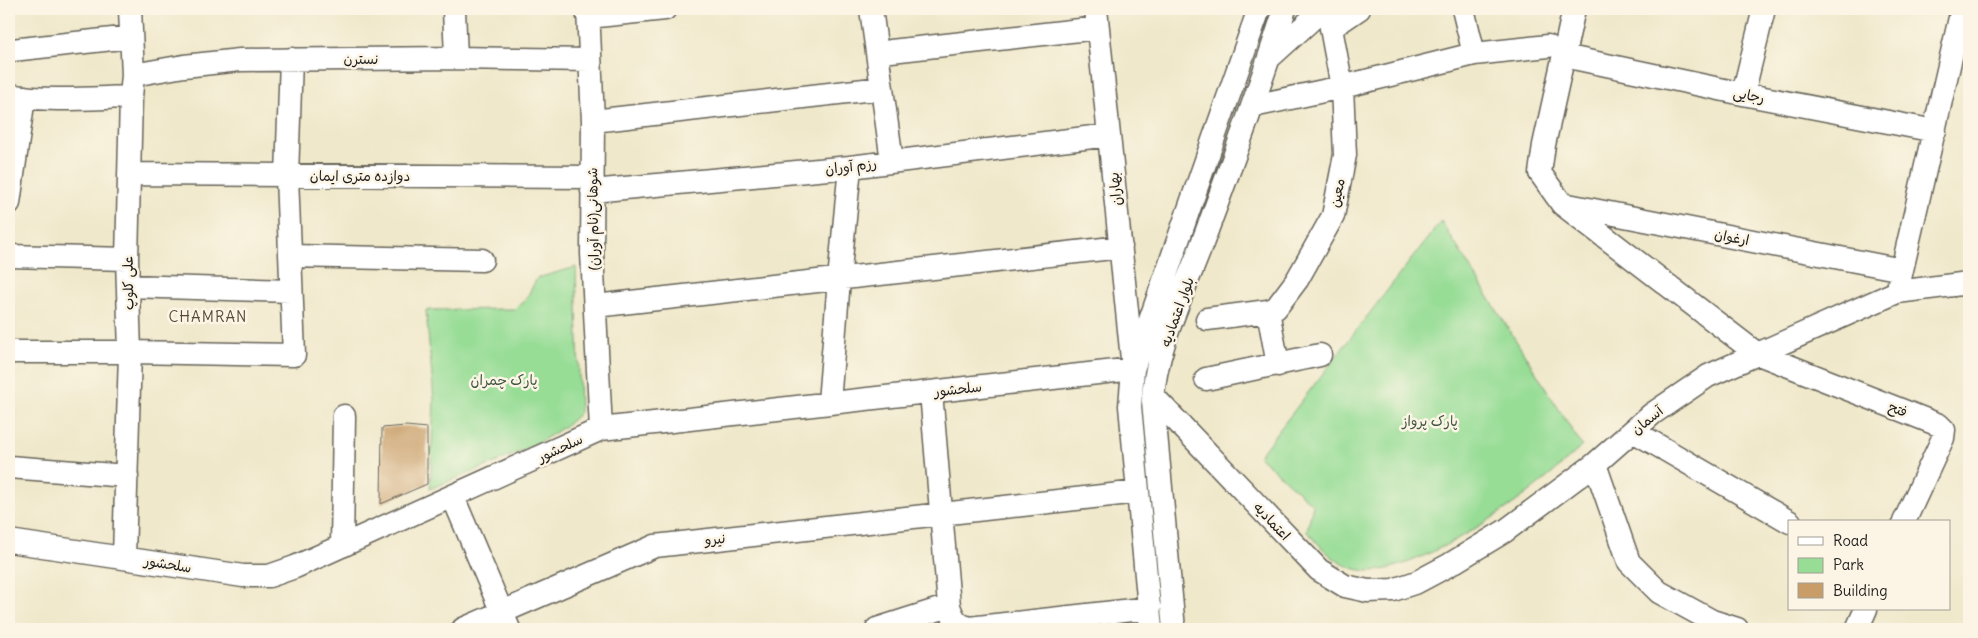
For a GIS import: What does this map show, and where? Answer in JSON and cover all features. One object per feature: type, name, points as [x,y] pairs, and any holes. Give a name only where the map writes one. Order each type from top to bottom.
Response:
[{"type":"street","name":"علی کلوپ","points":[[124,557],[130,352],[127,259],[132,86],[130,9]]},
{"type":"street","points":[[454,9],[456,58]]},
{"type":"street","points":[[588,13],[665,9]]},
{"type":"street","points":[[871,9],[892,161]]},
{"type":"street","name":"بلوار اعتمادیه","points":[[1150,618],[1130,406],[1133,369],[1259,9]]},
{"type":"street","name":"بلوار اعتمادیه","points":[[1174,629],[1153,396],[1156,372],[1172,324],[1254,106],[1285,9]]},
{"type":"street","points":[[1269,58],[1327,15],[1359,9]]},
{"type":"street","points":[[1464,9],[1474,54]]},
{"type":"street","points":[[1574,9],[1556,51],[1540,173],[1562,204],[1756,353]]},
{"type":"street","points":[[1743,94],[1764,9]]},
{"type":"street","points":[[1962,9],[1900,281],[1969,283]]},
{"type":"street","name":"شوهانی(نام آوران)","points":[[588,13],[593,121],[592,184],[595,306],[601,429]]},
{"type":"street","name":"معین","points":[[1268,311],[1276,308],[1297,280],[1333,216],[1345,155],[1342,86],[1327,15]]},
{"type":"street","points":[[891,51],[1097,19]]},
{"type":"street","name":"بهاران","points":[[1097,19],[1133,369]]},
{"type":"street","points":[[12,50],[131,37]]},
{"type":"street","name":"رجایی","points":[[1254,106],[1474,54],[1556,51],[1743,94],[1935,131]]},
{"type":"street","name":"نسترن","points":[[16,96],[75,98],[132,86],[184,66],[240,60],[456,58],[590,60]]},
{"type":"street","points":[[9,352],[294,355],[287,176],[291,59]]},
{"type":"street","points":[[593,121],[882,88]]},
{"type":"street","points":[[9,203],[16,96]]},
{"type":"street","name":"رزم آوران","points":[[592,184],[850,167],[1109,135]]},
{"type":"street","points":[[829,402],[850,167]]},
{"type":"street","name":"دوازده متری ایمان","points":[[129,174],[592,184]]},
{"type":"street","name":"ارغوان","points":[[1562,204],[1900,281]]},
{"type":"street","points":[[595,306],[1121,247]]},
{"type":"street","points":[[9,256],[127,259]]},
{"type":"street","points":[[290,256],[482,260]]},
{"type":"street","name":"آسمان","points":[[1417,582],[1449,565],[1505,530],[1595,464],[1652,414],[1696,383],[1900,281]]},
{"type":"street","points":[[128,286],[291,290]]},
{"type":"street","points":[[1207,319],[1268,311],[1278,365]]},
{"type":"street","name":"فتح","points":[[1756,353],[1939,425],[1944,430],[1943,438],[1905,520]]},
{"type":"street","points":[[1206,380],[1320,355]]},
{"type":"street","name":"سلحشور","points":[[9,540],[256,577],[269,576],[296,567],[601,429],[1133,369]]},
{"type":"street","points":[[931,392],[949,606],[954,621],[968,628],[1150,618]]},
{"type":"street","name":"اعتمادیه","points":[[1153,396],[1325,575],[1345,586],[1368,591],[1393,590],[1417,582]]},
{"type":"street","points":[[342,546],[344,416]]},
{"type":"street","points":[[1633,431],[1788,521]]},
{"type":"street","points":[[1595,464],[1629,562],[1659,592],[1712,621],[1737,629]]},
{"type":"street","points":[[9,467],[127,476]]},
{"type":"street","name":"نیرو","points":[[463,629],[506,621],[655,546],[1138,492]]},
{"type":"street","points":[[453,497],[506,621]]},
{"type":"street","points":[[877,629],[949,606]]},
{"type":"street","points":[[1857,629],[1866,610]]},
{"type":"green space","name":"پارک پرواز","points":[[1441,221],[1582,446],[1527,494],[1459,538],[1410,562],[1387,569],[1359,570],[1334,558],[1313,538],[1307,531],[1313,505],[1259,456]]},
{"type":"green space","name":"پارک چمران","points":[[576,267],[580,412],[568,424],[532,446],[430,489],[434,400],[426,310],[515,309],[526,299],[537,278]]},
{"type":"building","points":[[406,426],[427,428],[427,484],[381,504],[382,428]]},
{"type":"district","name":"CHAMRAN","points":[[208,317]]}]
